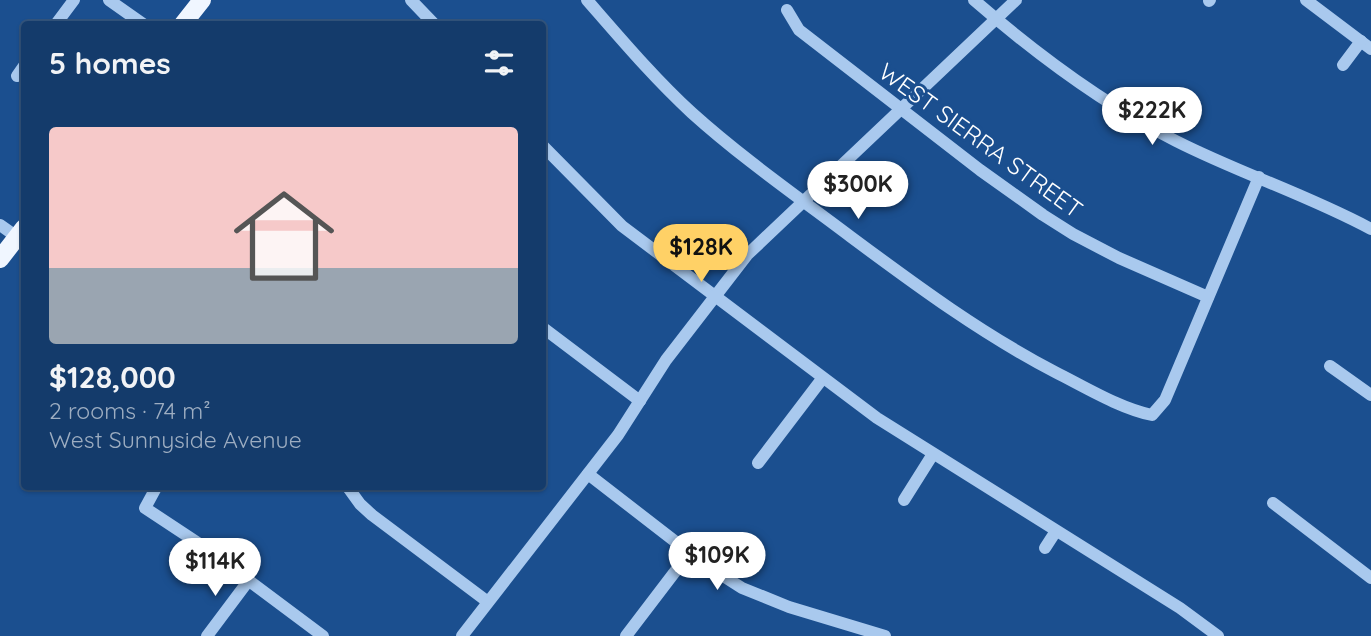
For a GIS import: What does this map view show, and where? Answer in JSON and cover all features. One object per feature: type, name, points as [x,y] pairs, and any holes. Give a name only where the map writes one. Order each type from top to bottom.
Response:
[{"type":"main road","points":[[185,21],[202,0]]},
{"type":"main road","points":[[0,259],[21,233]]},
{"type":"street","points":[[58,21],[74,0]]},
{"type":"street","points":[[109,0],[139,21]]},
{"type":"street","points":[[411,0],[431,21]]},
{"type":"street","points":[[587,0],[686,108],[750,161],[944,306],[979,330],[1087,388],[1152,415],[1165,400],[1259,177]]},
{"type":"street","points":[[974,0],[1106,100],[1144,124],[1202,154],[1316,202],[1371,229]]},
{"type":"street","points":[[463,636],[588,474],[666,360],[747,255],[1016,0]]},
{"type":"street","points":[[1306,0],[1366,45],[1343,65]]},
{"type":"street","name":"WEST SIERRA STREET","points":[[787,10],[799,30],[1020,199],[1073,234],[1119,258],[1208,297]]},
{"type":"street","points":[[546,149],[622,226],[822,379],[933,454],[1180,608],[1218,636]]},
{"type":"street","points":[[0,225],[21,233]]},
{"type":"street","points":[[546,330],[640,401]]},
{"type":"street","points":[[1330,366],[1371,395]]},
{"type":"street","points":[[758,463],[822,379]]},
{"type":"street","points":[[904,500],[933,454]]},
{"type":"street","points":[[588,474],[690,552],[743,588],[764,598],[885,636]]},
{"type":"street","points":[[155,490],[145,508],[249,580],[323,636]]},
{"type":"street","points":[[350,490],[360,505],[372,515],[488,603]]},
{"type":"street","points":[[1273,503],[1371,578]]},
{"type":"street","points":[[1045,548],[1056,531]]},
{"type":"street","points":[[625,636],[690,552]]},
{"type":"street","points":[[206,636],[249,580]]}]
